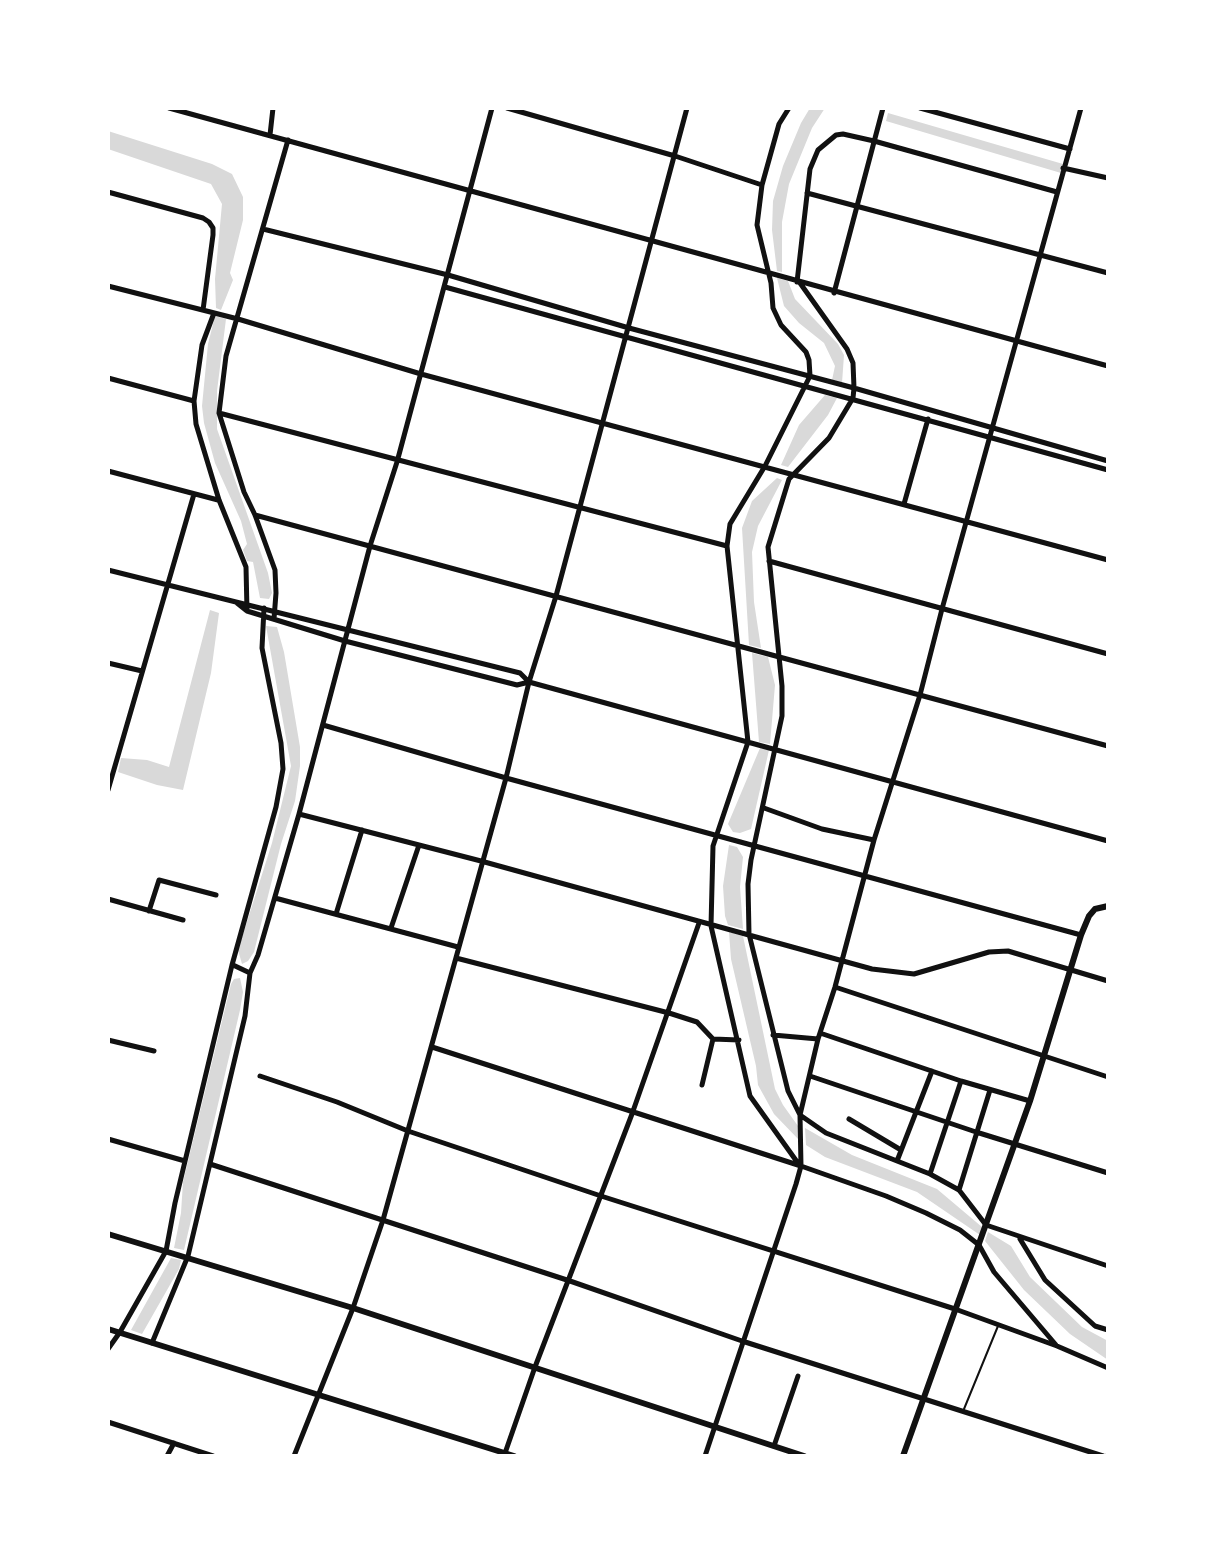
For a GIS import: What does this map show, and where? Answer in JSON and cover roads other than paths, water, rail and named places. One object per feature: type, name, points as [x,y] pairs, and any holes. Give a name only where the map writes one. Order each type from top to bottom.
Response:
[{"type":"street","points":[[169,108],[1108,366]]},
{"type":"street","points":[[270,135],[273,108]]},
{"type":"street","points":[[152,1343],[188,1256],[245,1016],[250,973],[299,814],[492,108]]},
{"type":"street","points":[[507,108],[675,156],[762,185]]},
{"type":"street","points":[[294,1456],[353,1308],[383,1220],[687,108]]},
{"type":"street","points":[[789,108],[779,124],[762,185],[757,225],[776,316],[806,352],[810,376],[765,466],[730,524],[727,546],[748,742],[716,836],[711,926],[750,1096],[801,1166]]},
{"type":"street","points":[[834,293],[883,108]]},
{"type":"street","points":[[920,108],[1070,149]]},
{"type":"street","points":[[705,1456],[801,1166],[800,1115],[819,1036],[874,840],[920,695],[1081,108]]},
{"type":"street","points":[[1057,192],[852,135],[836,135],[818,150],[810,169],[798,282],[847,349],[853,363],[854,388],[853,398],[829,438],[789,479],[769,537],[782,716],[754,844],[748,884],[749,934],[788,1091],[800,1115],[826,1133],[930,1174],[959,1190],[986,1225],[1108,1266]]},
{"type":"street","points":[[274,619],[275,570],[244,492],[219,413],[226,356],[288,140]]},
{"type":"street","points":[[1063,168],[1108,178]]},
{"type":"street","points":[[108,192],[209,222],[213,228],[212,248],[203,310]]},
{"type":"street","points":[[807,193],[1108,273]]},
{"type":"street","points":[[263,229],[448,275],[1108,461]]},
{"type":"street","points":[[108,286],[238,319],[421,374],[1108,560]]},
{"type":"street","points":[[445,287],[1108,470]]},
{"type":"street","points":[[214,313],[202,345],[194,401],[199,439],[246,567],[247,611]]},
{"type":"street","points":[[755,372],[758,363]]},
{"type":"street","points":[[108,378],[194,401]]},
{"type":"street","points":[[219,413],[727,546]]},
{"type":"street","points":[[904,504],[928,419]]},
{"type":"street","points":[[108,471],[219,500]]},
{"type":"street","points":[[108,790],[194,494]]},
{"type":"street","points":[[255,515],[1108,746]]},
{"type":"street","points":[[769,561],[1108,654]]},
{"type":"street","points":[[108,570],[520,673],[529,682]]},
{"type":"street","points":[[236,602],[247,611],[345,641],[517,685],[529,682],[1108,841]]},
{"type":"street","points":[[108,1349],[166,1251],[232,965],[276,807],[283,769],[281,743],[262,648],[264,608]]},
{"type":"street","points":[[108,663],[142,671]]},
{"type":"street","points":[[323,725],[1081,935]]},
{"type":"street","points":[[108,749],[119,752]]},
{"type":"street","points":[[764,808],[822,829],[874,840]]},
{"type":"street","points":[[299,814],[749,934],[840,962],[893,973],[914,974],[989,952],[1008,951],[1108,981]]},
{"type":"street","points":[[336,914],[362,830]]},
{"type":"street","points":[[391,928],[419,845]]},
{"type":"street","points":[[149,911],[159,880],[216,895]]},
{"type":"street","points":[[275,898],[458,947]]},
{"type":"street","points":[[108,899],[183,920]]},
{"type":"street","points":[[903,1456],[1015,1145],[1081,935],[1095,909],[1108,906]]},
{"type":"street","points":[[505,1454],[669,1013],[699,923]]},
{"type":"street","points":[[456,958],[669,1013],[697,1022],[713,1039],[739,1040]]},
{"type":"street","points":[[232,965],[250,973]]},
{"type":"street","points":[[835,987],[1108,1077]]},
{"type":"street","points":[[773,1035],[819,1036],[1030,1101]]},
{"type":"street","points":[[702,1085],[713,1039]]},
{"type":"street","points":[[108,1040],[154,1051]]},
{"type":"street","points":[[432,1047],[801,1166],[926,1213],[960,1230],[979,1245],[994,1272],[1057,1346]]},
{"type":"street","points":[[897,1161],[932,1071]]},
{"type":"street","points":[[260,1076],[337,1102],[408,1131],[601,1196],[955,1309],[1108,1368]]},
{"type":"street","points":[[810,1076],[1108,1173]]},
{"type":"street","points":[[930,1174],[961,1081]]},
{"type":"street","points":[[959,1190],[990,1090]]},
{"type":"street","points":[[849,1119],[901,1150]]},
{"type":"street","points":[[108,1139],[185,1161]]},
{"type":"street","points":[[210,1164],[570,1281],[742,1341],[1106,1456]]},
{"type":"street","points":[[108,1234],[353,1308],[804,1456]]},
{"type":"street","points":[[1020,1238],[1045,1280],[1095,1326],[1108,1330]]},
{"type":"street","points":[[108,1329],[514,1456]]},
{"type":"street","points":[[774,1446],[798,1376]]},
{"type":"street","points":[[108,1422],[213,1456]]},
{"type":"street","points":[[167,1456],[174,1443]]},
{"type":"lane","points":[[963,1410],[998,1325]]}]
